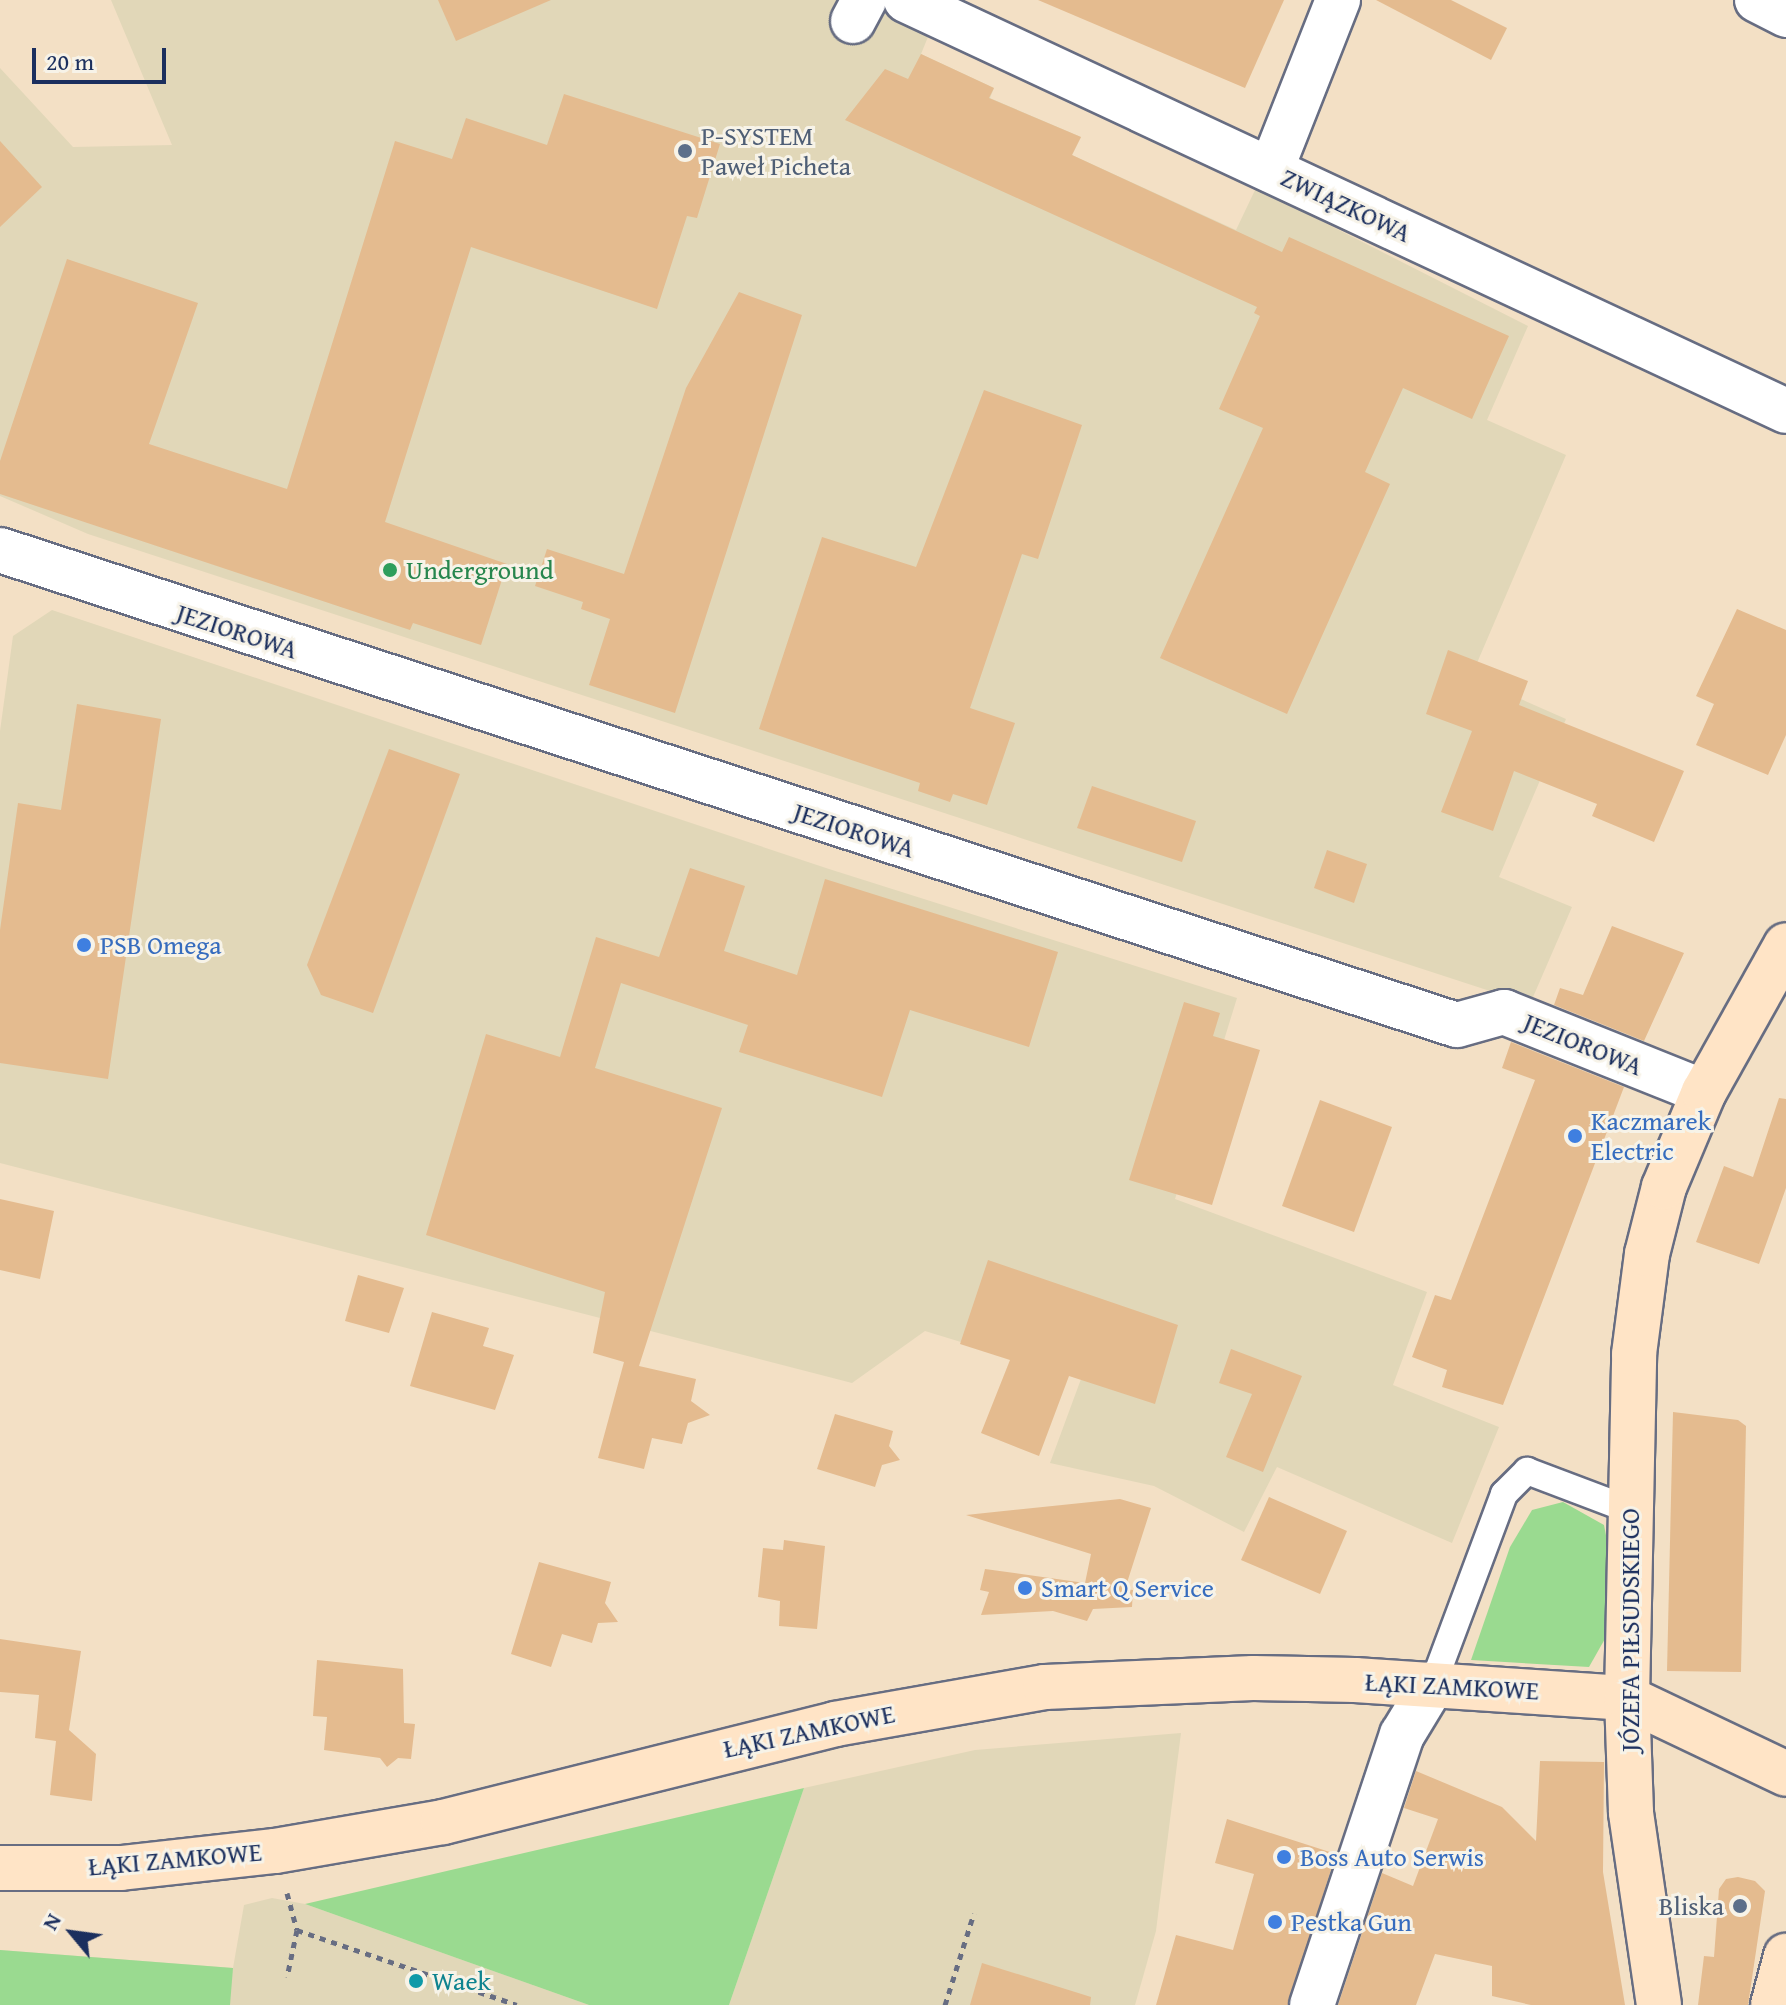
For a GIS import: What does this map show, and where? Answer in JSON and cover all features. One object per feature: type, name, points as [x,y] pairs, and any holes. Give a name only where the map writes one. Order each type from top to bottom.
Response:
[{"type":"street","name":"ZWIĄZKOWA","points":[[906,0],[1786,411]]},
{"type":"street","points":[[1271,170],[1338,0]]},
{"type":"street","points":[[1757,0],[1786,15]]},
{"type":"street","name":"JEZIOROWA","points":[[0,550],[1457,1025],[1504,1012],[1704,1092]]},
{"type":"street","name":"JÓZEFA PIŁSUDSKIEGO","points":[[1659,2005],[1634,1842],[1627,1698],[1634,1354],[1647,1254],[1664,1187],[1704,1092],[1786,945]]},
{"type":"street","name":"ŁĄKI ZAMKOWE","points":[[0,1868],[121,1868],[275,1851],[458,1819],[835,1724],[1045,1687],[1253,1678],[1433,1684],[1627,1698]]},
{"type":"street","points":[[1312,2005],[1402,1735],[1433,1684]]},
{"type":"street","points":[[1627,1698],[1786,1774]]},
{"type":"street","points":[[1773,2005],[1786,1956]]},
{"type":"lane","points":[[1433,1684],[1504,1494],[1527,1471],[1630,1510]]},
{"type":"path","points":[[275,1851],[297,1930],[287,1977]]},
{"type":"path","points":[[945,2005],[974,1913]]},
{"type":"path","points":[[297,1930],[517,2005]]},
{"type":"shaded area","points":[[111,0],[943,0],[921,54],[994,88],[990,98],[1081,137],[1072,155],[1236,230],[1256,188],[1528,326],[1487,420],[1566,455],[1471,677],[1566,719],[1499,877],[1572,907],[1530,1004],[88,534],[0,496],[0,68],[73,147],[172,145]]},
{"type":"shaded area","points":[[52,610],[829,869],[1237,998],[1175,1199],[1427,1292],[1393,1385],[1499,1427],[1452,1543],[1277,1467],[1244,1532],[1154,1486],[1050,1463],[1081,1379],[925,1331],[852,1383],[0,1163],[0,731],[13,636]]},
{"type":"shaded area","points":[[1181,1733],[1156,1931],[1135,2005],[729,2005],[804,1788],[975,1750]]},
{"type":"shaded area","points":[[272,1898],[305,1904],[589,2005],[0,2005],[0,1950],[233,1968],[244,1905]]},
{"type":"green space","points":[[1563,1502],[1604,1525],[1615,1582],[1606,1637],[1589,1667],[1471,1660],[1510,1547],[1532,1510]]},
{"type":"green space","points":[[804,1788],[729,2005],[589,2005],[305,1904]]},
{"type":"green space","points":[[0,1950],[233,1968],[230,2005],[0,2005]]},
{"type":"building","points":[[438,0],[551,0],[456,41]]},
{"type":"building","points":[[1038,0],[1284,0],[1245,88]]},
{"type":"building","points":[[1376,0],[1451,0],[1507,28],[1491,60]]},
{"type":"building","points":[[921,54],[994,88],[989,98],[1081,137],[1072,155],[1282,252],[1289,237],[1509,336],[1472,419],[1403,388],[1365,472],[1390,484],[1287,714],[1160,658],[1263,428],[1219,409],[1260,316],[1254,313],[1257,307],[845,120],[885,69],[908,79]]},
{"type":"building","points":[[564,94],[720,144],[697,218],[687,216],[657,309],[471,247],[385,522],[507,564],[481,645],[413,623],[410,630],[0,494],[0,461],[67,259],[198,303],[149,444],[287,489],[395,141],[452,159],[466,118],[547,145]]},
{"type":"building","points":[[0,141],[42,187],[0,227]]},
{"type":"building","points":[[739,292],[802,315],[675,713],[589,685],[610,619],[581,609],[583,602],[535,586],[547,549],[624,574],[686,388]]},
{"type":"building","points":[[984,390],[1082,425],[1038,559],[1022,554],[970,708],[1015,723],[987,805],[953,794],[950,802],[918,791],[920,783],[759,729],[822,537],[916,567]]},
{"type":"building","points":[[1737,609],[1786,630],[1786,735],[1768,775],[1696,745],[1714,704],[1696,696]]},
{"type":"building","points":[[1448,650],[1528,681],[1519,705],[1684,771],[1654,842],[1592,816],[1597,804],[1514,771],[1493,831],[1441,812],[1472,731],[1426,714]]},
{"type":"building","name":"PSB Omega","points":[[77,704],[161,719],[108,1079],[0,1063],[0,930],[18,803],[61,810]]},
{"type":"building","points":[[389,749],[460,774],[373,1013],[321,995],[307,965]]},
{"type":"building","points":[[1092,786],[1196,821],[1182,862],[1077,828]]},
{"type":"building","points":[[1327,850],[1367,864],[1354,903],[1314,888]]},
{"type":"building","points":[[690,868],[745,886],[724,951],[797,975],[825,879],[1058,952],[1029,1047],[910,1010],[882,1097],[739,1052],[748,1025],[621,983],[595,1068],[722,1108],[639,1366],[696,1379],[691,1401],[710,1415],[688,1423],[682,1444],[652,1438],[644,1469],[598,1458],[624,1362],[593,1353],[605,1292],[426,1235],[486,1034],[560,1057],[596,937],[659,957]]},
{"type":"building","points":[[1612,926],[1684,953],[1644,1041],[1554,1005],[1560,988],[1583,995]]},
{"type":"building","points":[[1184,1002],[1220,1013],[1213,1036],[1260,1050],[1212,1205],[1129,1180]]},
{"type":"building","points":[[1511,1042],[1624,1087],[1503,1405],[1442,1387],[1447,1370],[1412,1357],[1435,1295],[1451,1300],[1535,1080],[1502,1068]]},
{"type":"building","points":[[1779,1098],[1786,1099],[1786,1188],[1759,1264],[1696,1242],[1724,1166],[1753,1177]]},
{"type":"building","points":[[1320,1100],[1392,1127],[1354,1232],[1282,1206]]},
{"type":"building","points":[[0,1199],[54,1211],[40,1279],[0,1270]]},
{"type":"building","points":[[988,1260],[1178,1325],[1155,1404],[1069,1376],[1039,1456],[981,1433],[1010,1360],[960,1344]]},
{"type":"building","points":[[358,1275],[404,1288],[389,1333],[345,1321]]},
{"type":"building","points":[[432,1312],[489,1328],[483,1346],[514,1355],[495,1410],[410,1386]]},
{"type":"building","points":[[1231,1349],[1302,1376],[1263,1472],[1226,1457],[1252,1394],[1219,1383]]},
{"type":"building","points":[[1673,1412],[1738,1420],[1746,1426],[1741,1672],[1667,1671]]},
{"type":"building","points":[[835,1414],[893,1431],[889,1446],[900,1460],[882,1465],[875,1487],[817,1469]]},
{"type":"building","points":[[1269,1497],[1347,1531],[1320,1594],[1241,1560]]},
{"type":"building","points":[[1120,1499],[1151,1508],[1125,1589],[1133,1590],[1132,1607],[1093,1609],[1087,1621],[1053,1611],[981,1615],[989,1592],[980,1590],[985,1569],[1085,1583],[1091,1554],[966,1515]]},
{"type":"building","points":[[784,1540],[825,1546],[817,1629],[779,1626],[780,1601],[758,1597],[763,1548],[783,1550]]},
{"type":"building","points":[[539,1562],[611,1582],[605,1603],[618,1622],[598,1623],[592,1643],[562,1634],[551,1667],[511,1654]]},
{"type":"building","points":[[0,1639],[81,1651],[69,1730],[96,1754],[92,1801],[50,1795],[56,1741],[35,1738],[39,1695],[0,1692]]},
{"type":"building","points":[[317,1660],[403,1669],[404,1723],[415,1724],[411,1759],[398,1758],[387,1767],[380,1758],[324,1750],[327,1717],[313,1716]]},
{"type":"building","points":[[1540,1761],[1604,1762],[1603,1872],[1625,2005],[1531,2005],[1492,1996],[1492,1966],[1435,1954],[1416,2005],[1338,2005],[1382,1873],[1413,1886],[1438,1819],[1404,1808],[1416,1771],[1502,1807],[1536,1841]]},
{"type":"building","points":[[1227,1819],[1336,1854],[1288,2005],[1156,2005],[1176,1935],[1233,1950],[1254,1874],[1215,1863]]},
{"type":"building","points":[[1738,1877],[1755,1881],[1765,1891],[1748,2005],[1698,2005],[1704,1956],[1714,1957],[1719,1889],[1726,1879]]},
{"type":"building","points":[[982,1963],[1091,1997],[1090,2005],[970,2005]]},
{"type":"place","name":"P-SYSTEM Paweł Picheta","points":[[685,151]]},
{"type":"place","name":"Underground","points":[[390,570]]},
{"type":"place","name":"PSB Omega","points":[[84,945]]},
{"type":"place","name":"Kaczmarek Electric","points":[[1575,1136]]},
{"type":"place","name":"Smart Q Service","points":[[1025,1588]]},
{"type":"place","name":"Boss Auto Serwis","points":[[1284,1857]]},
{"type":"place","name":"Bliska","points":[[1740,1906]]},
{"type":"place","name":"Pestka Gun","points":[[1275,1922]]},
{"type":"place","name":"Waek","points":[[416,1981]]}]
